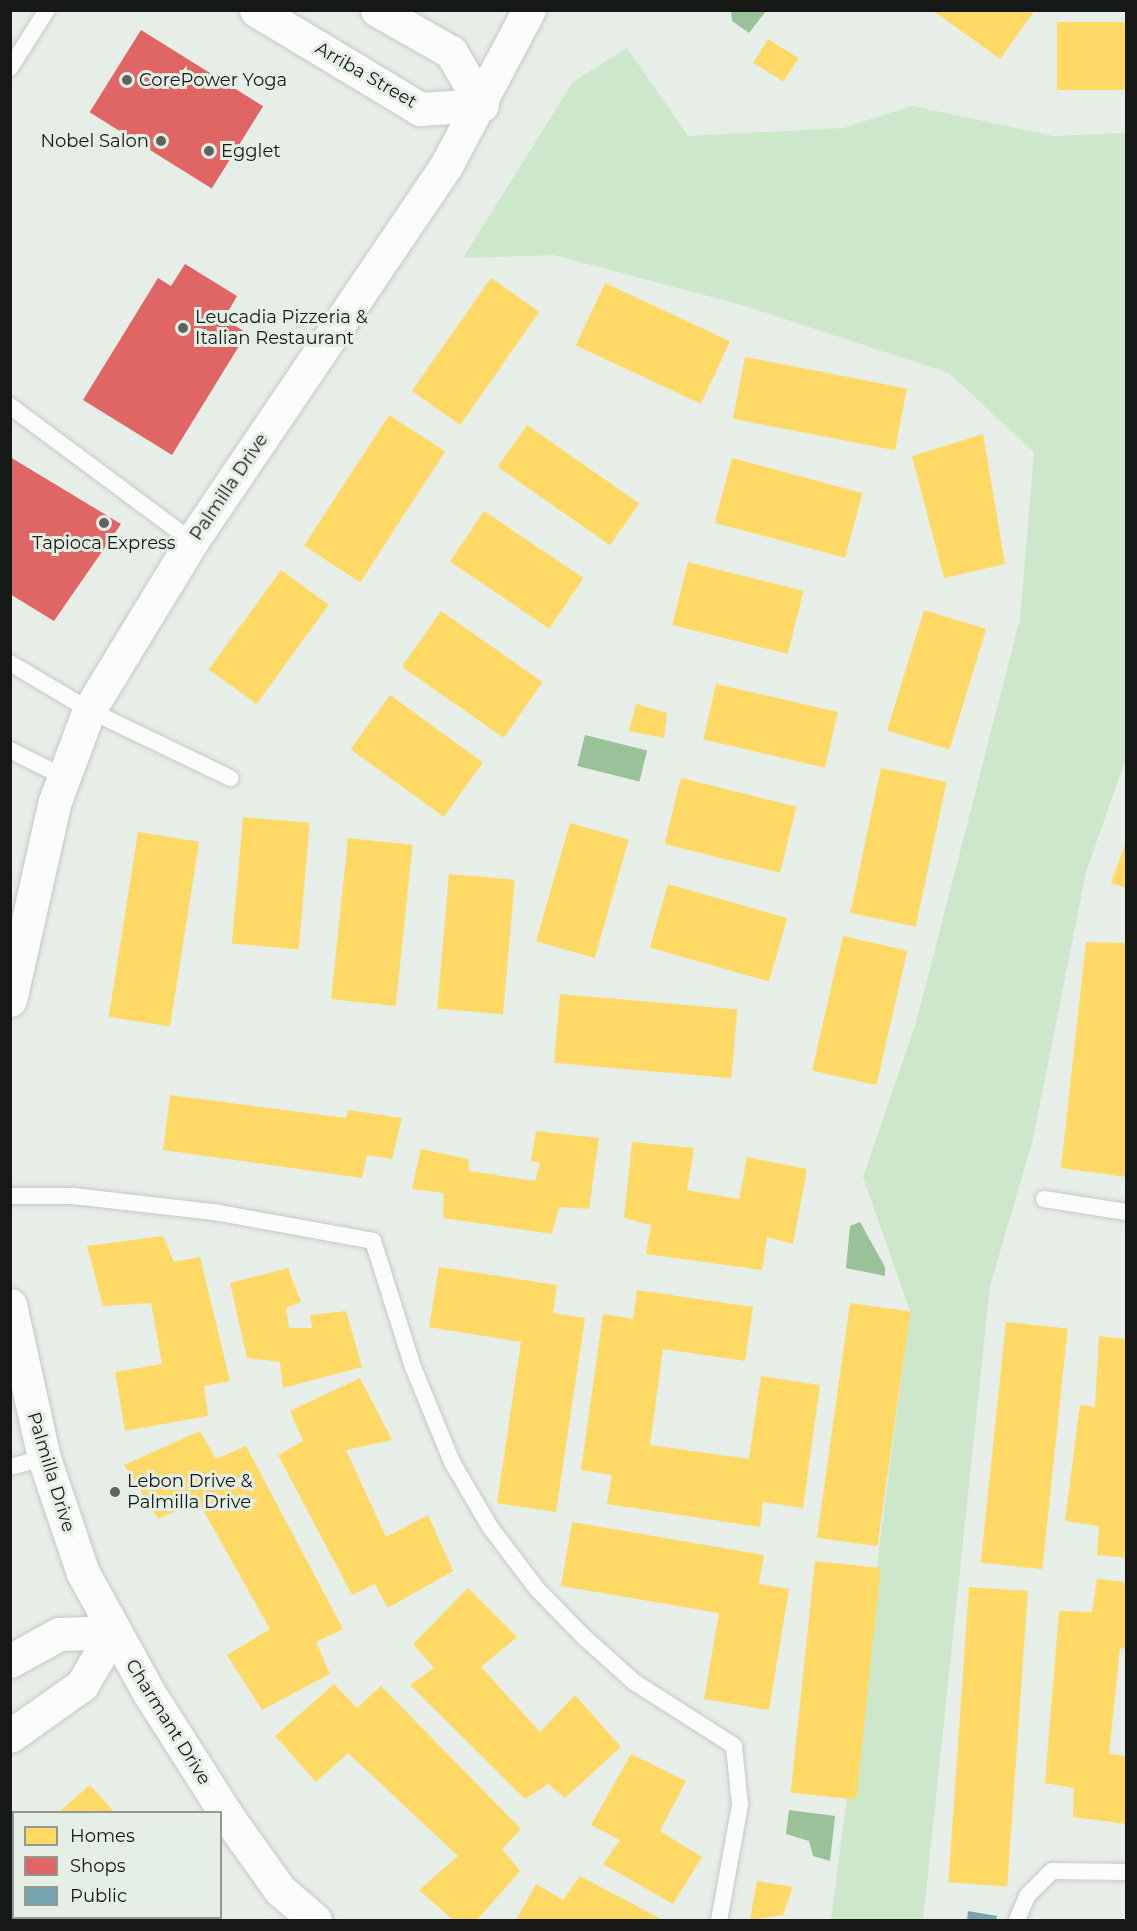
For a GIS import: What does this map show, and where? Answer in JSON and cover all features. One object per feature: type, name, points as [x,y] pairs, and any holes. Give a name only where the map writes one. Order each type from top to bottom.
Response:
[{"type":"street","name":"Arriba Street","points":[[256,10],[420,109],[482,105]]},
{"type":"street","points":[[377,10],[450,52],[482,105]]},
{"type":"street","name":"Palmilla Drive","points":[[10,1000],[54,804],[89,710],[192,541],[413,217],[482,105],[529,10]]},
{"type":"street","name":"Palmilla Drive","points":[[10,1305],[44,1458],[83,1573],[113,1632]]},
{"type":"street","points":[[10,1661],[59,1634],[113,1632]]},
{"type":"street","points":[[10,1736],[82,1685],[113,1632]]},
{"type":"street","name":"Charmant Drive","points":[[113,1632],[230,1820],[280,1890],[315,1920]]},
{"type":"lane","points":[[10,68],[47,10]]},
{"type":"lane","points":[[10,406],[192,541]]},
{"type":"lane","points":[[10,663],[89,710],[230,778]]},
{"type":"lane","points":[[10,750],[64,777]]},
{"type":"lane","points":[[10,1196],[73,1196],[214,1212],[374,1241],[417,1377],[453,1462],[490,1527],[537,1589],[585,1638],[634,1682],[734,1746],[740,1805],[719,1920]]},
{"type":"lane","points":[[1044,1200],[1126,1212]]},
{"type":"lane","points":[[10,1467],[44,1458]]},
{"type":"lane","points":[[1017,1920],[1027,1896],[1052,1871],[1126,1872]]},
{"type":"shaded area","points":[[731,11],[766,11],[749,33],[732,21]]},
{"type":"shaded area","points":[[627,48],[688,136],[843,128],[912,106],[1054,136],[1126,133],[1126,758],[1086,872],[1033,1139],[990,1286],[923,1920],[831,1920],[910,1311],[863,1177],[916,1023],[1020,619],[1034,452],[949,373],[742,305],[554,255],[463,258],[573,82]]},
{"type":"shaded area","points":[[585,735],[647,750],[639,782],[577,766]]},
{"type":"shaded area","points":[[860,1222],[885,1267],[885,1276],[846,1268],[850,1226]]},
{"type":"shaded area","points":[[789,1810],[835,1816],[830,1861],[813,1856],[809,1841],[786,1834]]},
{"type":"building: Homes","points":[[932,10],[1035,10],[1000,59]]},
{"type":"building: Homes","points":[[1057,22],[1126,22],[1126,90],[1057,90]]},
{"type":"building: Homes","points":[[768,39],[799,58],[784,82],[753,63]]},
{"type":"building: Homes","points":[[491,278],[539,312],[460,425],[412,391]]},
{"type":"building: Homes","points":[[605,283],[730,341],[701,404],[576,346]]},
{"type":"building: Homes","points":[[745,357],[907,388],[895,450],[733,419]]},
{"type":"building: Homes","points":[[389,415],[445,451],[360,582],[304,546]]},
{"type":"building: Homes","points":[[527,425],[639,504],[610,545],[498,467]]},
{"type":"building: Homes","points":[[983,434],[1005,564],[944,578],[912,456]]},
{"type":"building: Homes","points":[[732,458],[862,493],[845,558],[715,523]]},
{"type":"building: Homes","points":[[484,511],[583,578],[549,629],[450,562]]},
{"type":"building: Homes","points":[[688,562],[803,591],[788,654],[672,625]]},
{"type":"building: Homes","points":[[281,570],[329,605],[256,704],[209,670]]},
{"type":"building: Homes","points":[[924,610],[986,629],[949,749],[887,730]]},
{"type":"building: Homes","points":[[441,611],[543,682],[504,738],[402,667]]},
{"type":"building: Homes","points":[[716,684],[838,712],[825,768],[703,740]]},
{"type":"building: Homes","points":[[390,695],[483,763],[444,817],[351,749]]},
{"type":"building: Homes","points":[[636,704],[667,713],[664,738],[629,731]]},
{"type":"building: Homes","points":[[881,768],[947,782],[916,927],[850,913]]},
{"type":"building: Homes","points":[[681,778],[796,807],[780,873],[665,844]]},
{"type":"building: Homes","points":[[243,817],[310,823],[299,949],[232,944]]},
{"type":"building: Homes","points":[[570,823],[629,840],[595,958],[536,941]]},
{"type":"building: Homes","points":[[138,832],[199,842],[170,1026],[109,1017]]},
{"type":"building: Homes","points":[[348,838],[413,845],[396,1006],[331,999]]},
{"type":"building: Homes","points":[[1126,842],[1126,888],[1111,883]]},
{"type":"building: Homes","points":[[449,874],[515,880],[503,1014],[437,1008]]},
{"type":"building: Homes","points":[[668,884],[787,918],[769,982],[650,947]]},
{"type":"building: Homes","points":[[843,936],[907,951],[876,1085],[812,1070]]},
{"type":"building: Homes","points":[[1086,942],[1126,943],[1126,1177],[1061,1168]]},
{"type":"building: Homes","points":[[560,994],[737,1010],[731,1078],[554,1063]]},
{"type":"building: Homes","points":[[170,1095],[346,1118],[348,1110],[402,1118],[392,1159],[367,1155],[362,1178],[163,1150]]},
{"type":"building: Homes","points":[[536,1131],[599,1138],[589,1209],[559,1207],[552,1234],[443,1218],[444,1193],[412,1189],[421,1149],[468,1159],[469,1171],[535,1181],[540,1163],[531,1161]]},
{"type":"building: Homes","points":[[632,1142],[694,1148],[687,1190],[739,1199],[747,1157],[807,1169],[793,1244],[767,1237],[762,1270],[646,1254],[651,1225],[624,1218]]},
{"type":"building: Homes","points":[[163,1236],[174,1262],[200,1257],[230,1381],[204,1386],[208,1416],[125,1431],[115,1372],[162,1364],[151,1303],[103,1306],[87,1246]]},
{"type":"building: Homes","points":[[439,1267],[557,1285],[553,1313],[585,1318],[556,1512],[497,1503],[521,1342],[429,1327]]},
{"type":"building: Homes","points":[[288,1268],[301,1302],[286,1308],[289,1328],[312,1328],[310,1315],[346,1311],[362,1367],[283,1388],[280,1362],[247,1358],[230,1283]]},
{"type":"building: Homes","points":[[637,1290],[753,1307],[745,1361],[663,1349],[650,1445],[749,1459],[761,1376],[820,1385],[803,1508],[763,1502],[760,1527],[607,1504],[612,1475],[581,1470],[603,1314],[633,1319]]},
{"type":"building: Homes","points":[[850,1303],[910,1311],[877,1546],[817,1538]]},
{"type":"building: Homes","points":[[1006,1322],[1068,1328],[1042,1569],[981,1563]]},
{"type":"building: Homes","points":[[1099,1336],[1126,1339],[1126,1558],[1097,1555],[1099,1526],[1065,1521],[1080,1405],[1095,1407]]},
{"type":"building: Homes","points":[[360,1378],[392,1440],[346,1450],[386,1537],[428,1515],[453,1571],[388,1608],[375,1584],[352,1595],[278,1455],[303,1441],[290,1411]]},
{"type":"building: Homes","points":[[200,1431],[216,1459],[246,1446],[343,1629],[316,1642],[330,1674],[262,1710],[227,1655],[270,1629],[198,1501],[158,1519],[124,1465]]},
{"type":"building: Homes","points":[[572,1522],[764,1555],[759,1584],[789,1589],[769,1710],[704,1699],[719,1613],[561,1586]]},
{"type":"building: Homes","points":[[815,1561],[881,1568],[856,1800],[791,1793]]},
{"type":"building: Homes","points":[[1097,1579],[1126,1582],[1126,1649],[1120,1648],[1109,1754],[1126,1756],[1126,1824],[1073,1817],[1074,1788],[1045,1783],[1059,1611],[1092,1612]]},
{"type":"building: Homes","points":[[969,1587],[1028,1591],[1007,1886],[948,1882]]},
{"type":"building: Homes","points":[[468,1588],[517,1637],[481,1667],[540,1732],[575,1695],[621,1747],[565,1798],[548,1784],[525,1799],[410,1685],[434,1668],[413,1644]]},
{"type":"building: Homes","points":[[334,1684],[357,1708],[381,1686],[521,1829],[502,1849],[520,1871],[477,1920],[453,1920],[419,1890],[458,1856],[348,1753],[316,1782],[275,1736]]},
{"type":"building: Homes","points":[[631,1754],[686,1781],[660,1831],[702,1857],[673,1904],[603,1864],[620,1840],[591,1825]]},
{"type":"building: Homes","points":[[90,1785],[113,1811],[60,1811]]},
{"type":"building: Homes","points":[[580,1876],[663,1920],[516,1920],[536,1884],[563,1900]]},
{"type":"building: Homes","points":[[757,1881],[793,1887],[783,1915],[750,1920]]},
{"type":"building: Shops","points":[[141,30],[263,106],[212,189],[90,112]]},
{"type":"building: Shops","points":[[185,264],[237,296],[224,319],[247,333],[172,455],[83,400],[158,278],[171,286]]},
{"type":"building: Shops","points":[[10,457],[121,524],[54,621],[10,594]]},
{"type":"building: Public","points":[[968,1911],[997,1916],[996,1920],[967,1920]]},
{"type":"place","name":"CorePower Yoga","points":[[127,80]]},
{"type":"place","name":"Nobel Salon","points":[[161,141]]},
{"type":"place","name":"Egglet","points":[[209,151]]},
{"type":"place","name":"Leucadia Pizzeria & Italian Restaurant","points":[[183,328]]},
{"type":"place","name":"Tapioca Express","points":[[104,523]]},
{"type":"place","name":"Lebon Drive & Palmilla Drive","points":[[115,1492]]}]
